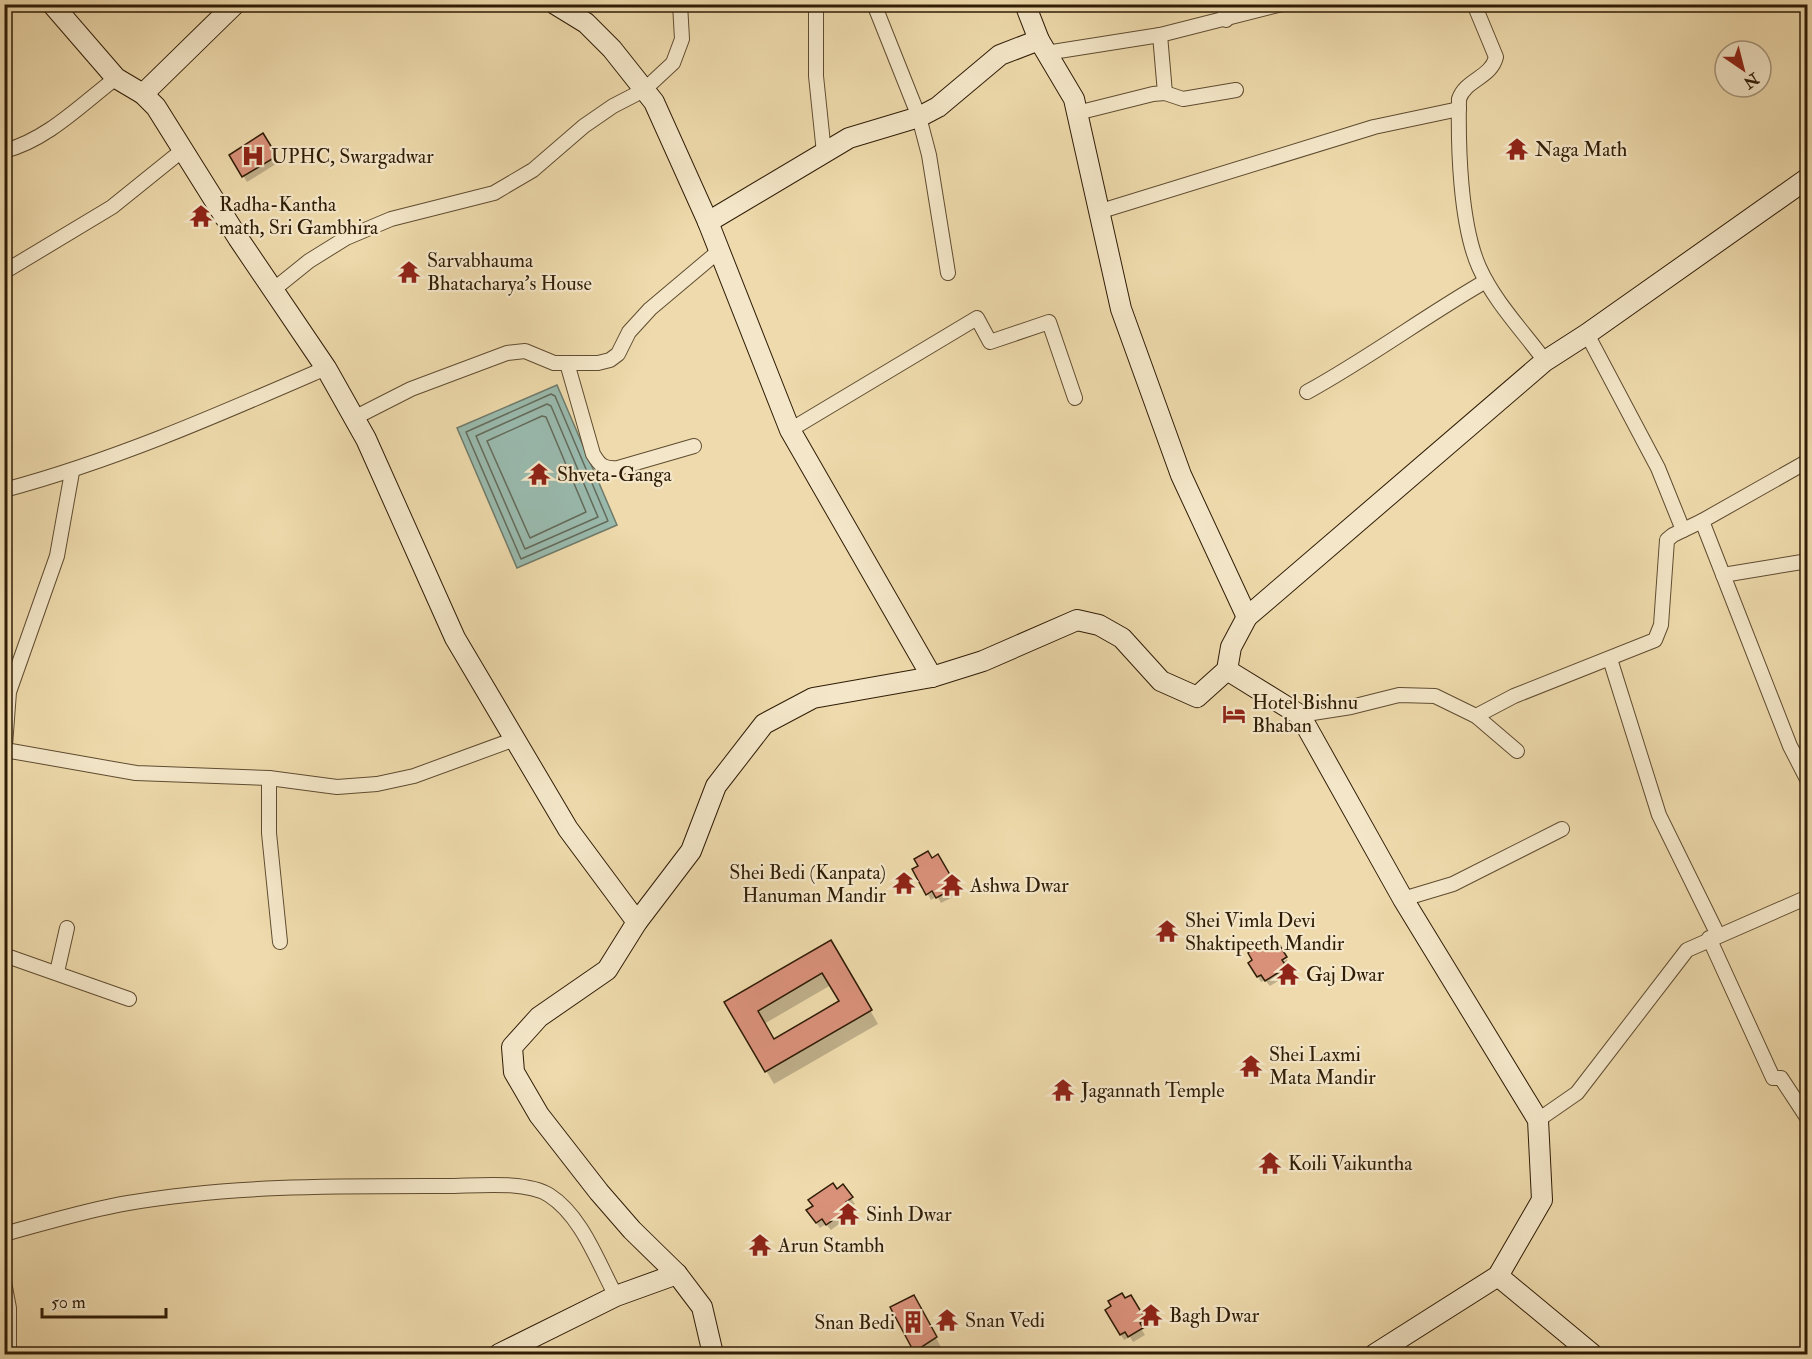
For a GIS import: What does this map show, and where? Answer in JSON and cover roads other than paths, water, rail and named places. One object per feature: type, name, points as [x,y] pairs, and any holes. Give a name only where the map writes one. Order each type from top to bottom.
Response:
[{"type":"main road","points":[[52,4],[116,78],[143,94],[156,107],[238,238],[326,368],[354,418],[455,638],[568,829],[637,922]]},
{"type":"main road","points":[[143,94],[235,4]]},
{"type":"main road","points":[[555,4],[586,23],[606,42],[654,102],[708,222],[790,430],[932,677]]},
{"type":"main road","points":[[1025,4],[1043,46],[1074,99],[1121,309],[1181,475],[1247,617]]},
{"type":"main road","points":[[708,222],[849,138],[919,117],[938,107],[1000,55],[1043,46]]},
{"type":"main road","points":[[713,1354],[702,1307],[677,1274],[632,1230],[599,1192],[539,1115],[514,1072],[512,1047],[539,1017],[607,970],[637,922],[691,851],[717,786],[764,724],[813,698],[932,677],[983,662],[1077,620],[1099,625],[1122,638],[1161,681],[1197,697],[1227,670],[1231,647],[1247,617],[1545,361],[1587,334],[1808,178]]},
{"type":"main road","points":[[1227,670],[1300,715],[1403,899],[1538,1120],[1542,1200],[1498,1276],[1375,1354]]},
{"type":"main road","points":[[499,1354],[616,1296],[677,1274]]},
{"type":"main road","points":[[1498,1276],[1592,1354]]},
{"type":"street","points":[[273,290],[309,261],[346,238],[391,219],[494,193],[510,186],[533,170],[584,126],[612,106],[644,90],[673,63],[682,39],[680,4]]},
{"type":"street","points":[[816,4],[818,115],[824,153]]},
{"type":"street","points":[[874,4],[919,117],[929,155],[948,273]]},
{"type":"street","points":[[1224,4],[1226,20]]},
{"type":"street","points":[[1043,46],[1160,35],[1282,4]]},
{"type":"street","points":[[1474,4],[1496,57],[1489,72],[1462,91],[1459,109],[1464,203],[1473,252],[1486,281],[1545,361]]},
{"type":"street","points":[[1160,35],[1165,93]]},
{"type":"street","points":[[4,151],[26,144],[45,132],[116,78]]},
{"type":"street","points":[[1077,113],[1165,93],[1183,99],[1236,90]]},
{"type":"street","points":[[1098,212],[1374,127],[1459,109]]},
{"type":"street","points":[[4,272],[112,207],[183,149]]},
{"type":"street","points":[[354,418],[411,389],[507,353],[525,351],[554,363],[598,363],[618,354],[629,332],[650,309],[719,251]]},
{"type":"street","points":[[1307,392],[1341,374],[1435,310],[1486,281]]},
{"type":"street","points":[[790,430],[977,318],[990,342],[1049,322],[1075,398]]},
{"type":"street","points":[[1587,334],[1658,468],[1683,530]]},
{"type":"street","points":[[567,363],[593,454],[599,464],[606,469],[618,468],[694,446]]},
{"type":"street","points":[[4,490],[72,472],[179,432],[326,368]]},
{"type":"street","points":[[1476,716],[1514,696],[1647,645],[1659,633],[1667,540],[1808,461]]},
{"type":"street","points":[[72,472],[57,555],[7,691],[5,755],[136,773],[269,778],[337,787],[377,784],[414,776],[515,739]]},
{"type":"street","points":[[1702,521],[1790,746],[1808,781]]},
{"type":"street","points":[[1723,575],[1808,561]]},
{"type":"street","points":[[1610,659],[1659,815],[1714,936],[1773,1078],[1781,1078],[1808,1119]]},
{"type":"street","points":[[1300,715],[1351,707],[1399,695],[1435,696],[1476,716],[1517,751]]},
{"type":"street","points":[[269,778],[269,833],[280,942]]},
{"type":"street","points":[[1403,899],[1453,884],[1562,829]]},
{"type":"street","points":[[1538,1120],[1577,1093],[1668,971],[1687,950],[1714,936],[1808,897]]},
{"type":"street","points":[[57,972],[67,928]]},
{"type":"street","points":[[4,955],[129,999]]},
{"type":"street","points":[[4,1234],[128,1203],[248,1190],[382,1186],[524,1187],[547,1193],[561,1204],[578,1226],[616,1296]]},
{"type":"street","points":[[4,1282],[9,1308],[9,1354]]},
{"type":"water","points":[[557,385],[617,525],[517,568],[457,428]]},
{"type":"place","name":"Naga Math","points":[[1517,149]]},
{"type":"place","name":"UPHC, Swargadwar","points":[[253,156]]},
{"type":"place","name":"Radha-Kantha math, Sri Gambhira","points":[[201,216]]},
{"type":"place","name":"Sarvabhauma Bhatacharya's House","points":[[409,272]]},
{"type":"place","name":"Shveta-Ganga","points":[[539,474]]},
{"type":"place","name":"Hotel Bishnu Bhaban","points":[[1234,714]]},
{"type":"place","name":"Shei Bedi (Kanpata) Hanuman Mandir","points":[[904,883]]},
{"type":"place","name":"Ashwa Dwar","points":[[952,885]]},
{"type":"place","name":"Shei Vimla Devi Shaktipeeth Mandir","points":[[1167,931]]},
{"type":"place","name":"Gaj Dwar","points":[[1288,974]]},
{"type":"place","name":"Shei Laxmi Mata Mandir","points":[[1251,1066]]},
{"type":"place","name":"Jagannath Temple","points":[[1063,1090]]},
{"type":"place","name":"Koili Vaikuntha","points":[[1270,1163]]},
{"type":"place","name":"Sinh Dwar","points":[[848,1214]]},
{"type":"place","name":"Arun Stambh","points":[[760,1245]]},
{"type":"place","name":"Bagh Dwar","points":[[1151,1315]]},
{"type":"place","name":"Snan Vedi","points":[[947,1320]]},
{"type":"place","name":"Snan Bedi","points":[[913,1322]]}]
